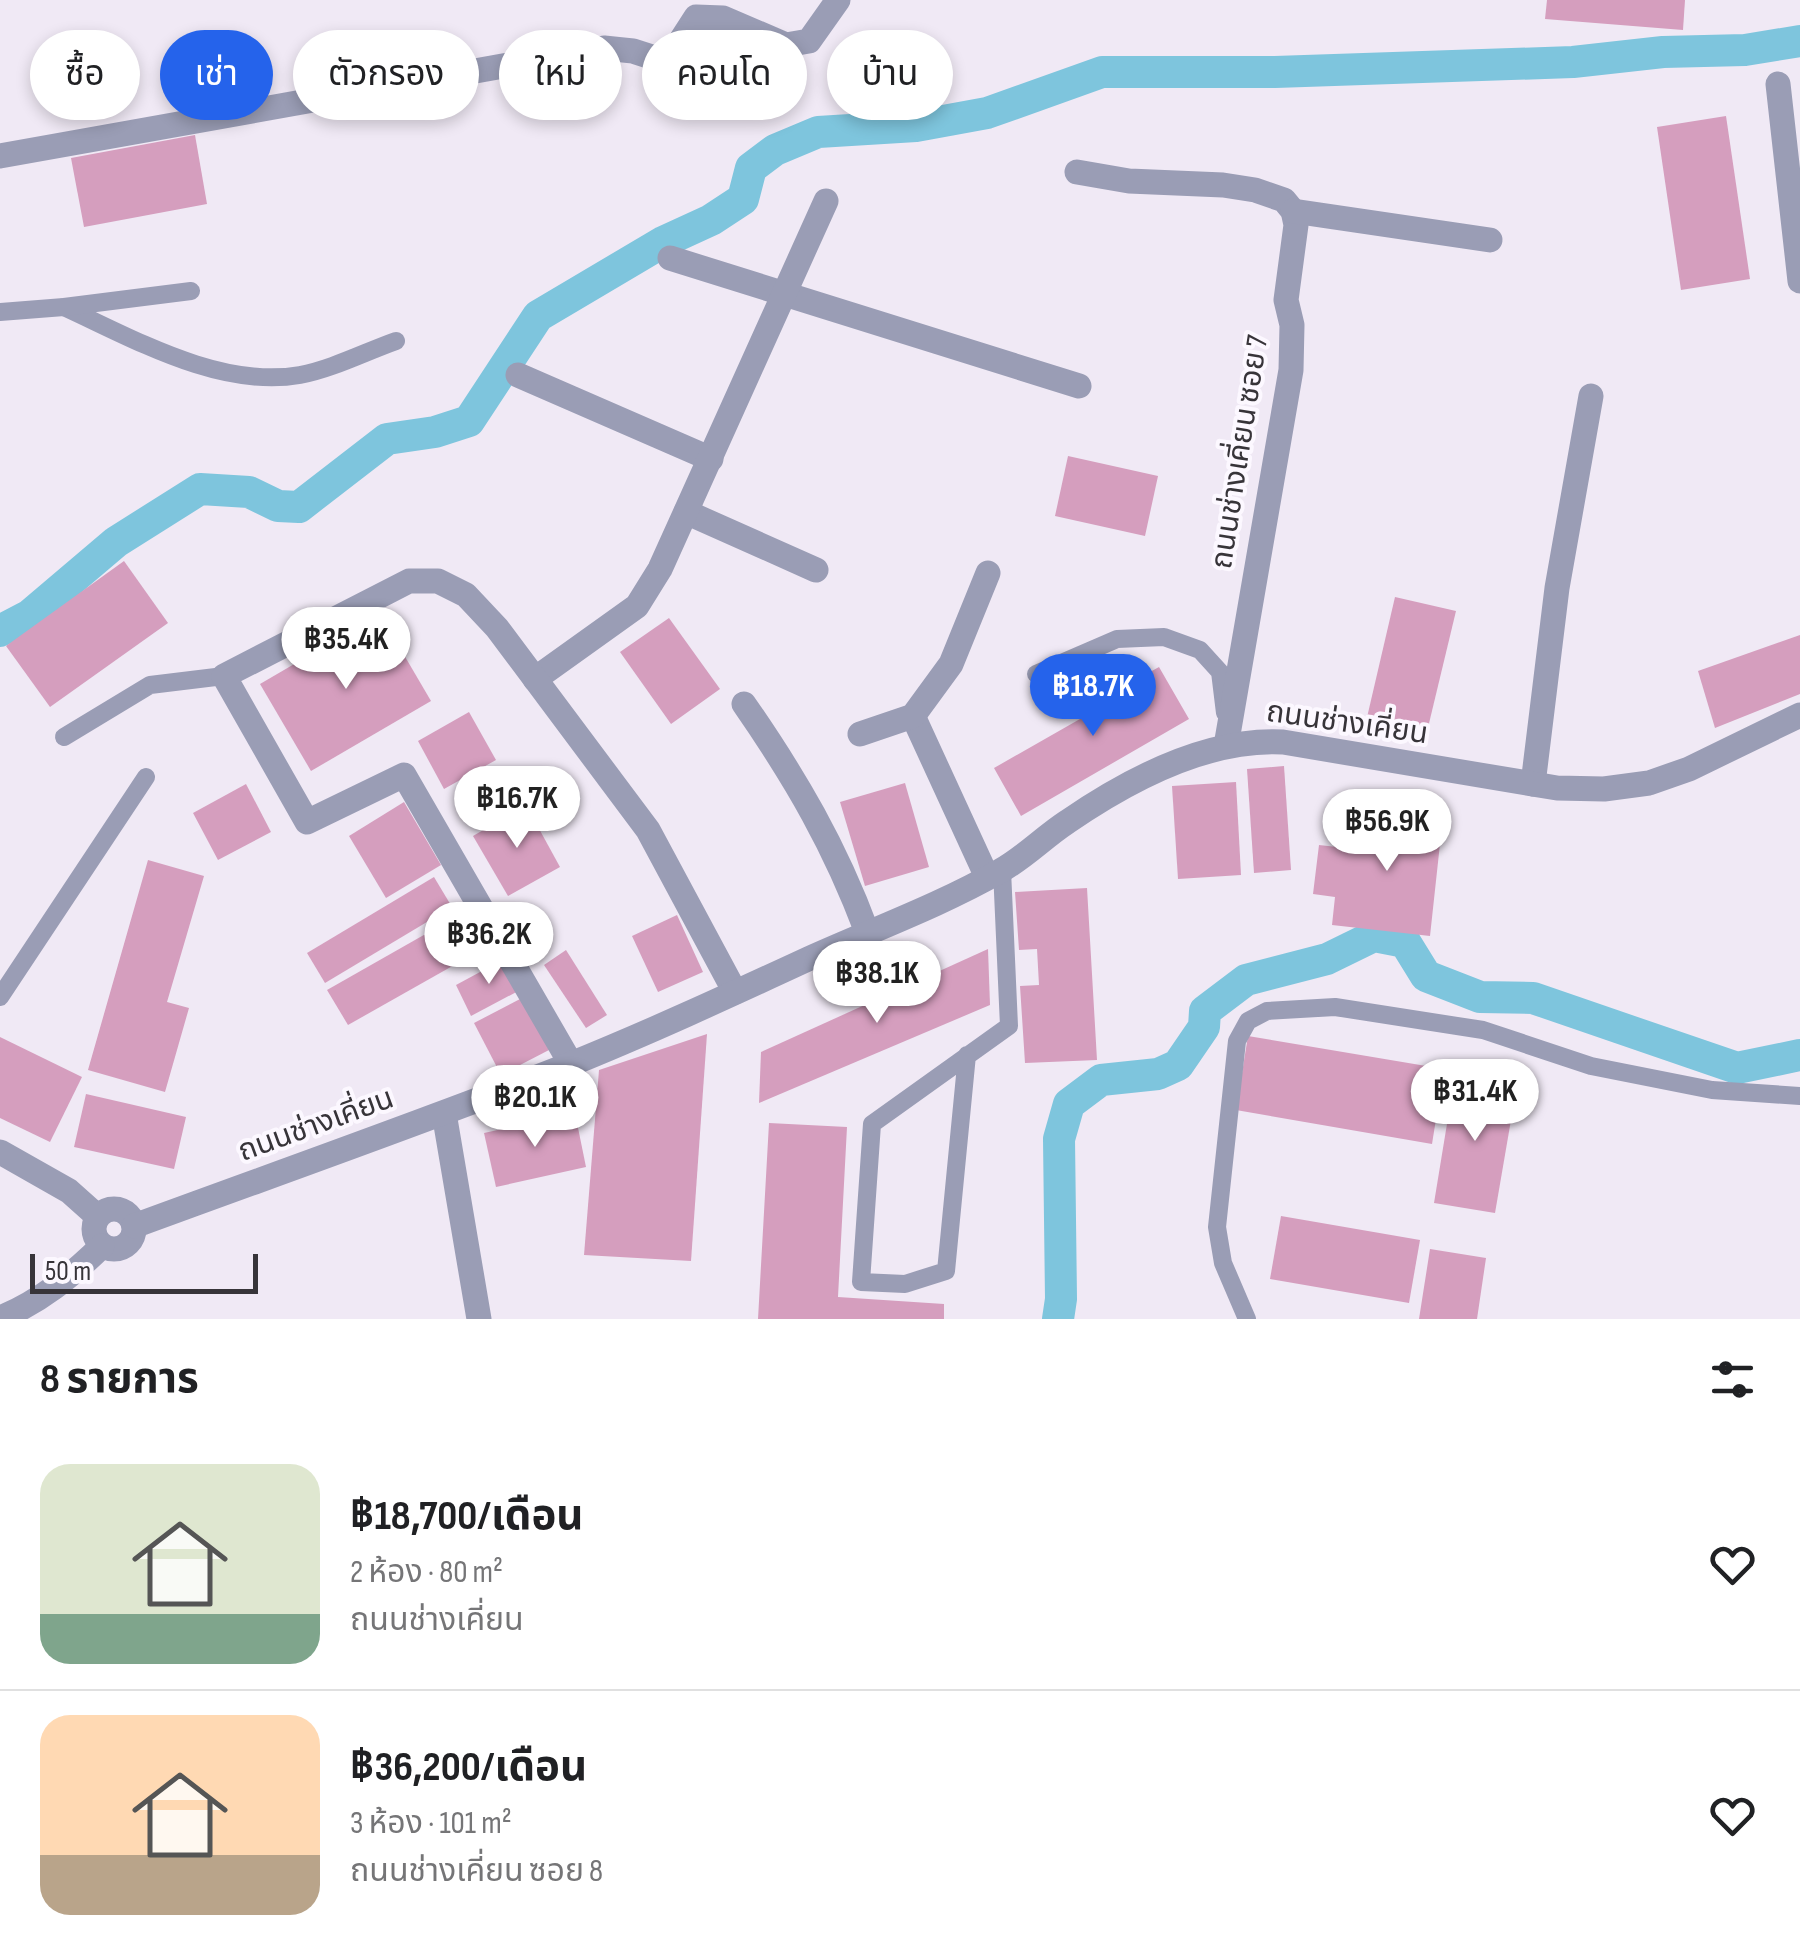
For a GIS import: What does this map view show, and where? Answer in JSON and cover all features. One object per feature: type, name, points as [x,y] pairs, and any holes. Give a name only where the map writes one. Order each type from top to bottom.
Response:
[{"type":"street","points":[[0,156],[604,48],[632,50],[667,62],[696,17],[723,18],[786,45],[809,41],[838,0]]},
{"type":"street","points":[[1778,84],[1800,281]]},
{"type":"street","points":[[1077,172],[1256,190],[1284,200],[1293,211],[1490,240]]},
{"type":"street","points":[[534,679],[637,606],[660,569],[826,201]]},
{"type":"street","name":"ถนนช่างเคี่ยน ซอย 7","points":[[1226,746],[1291,370],[1292,325],[1286,300],[1294,254],[1293,211]]},
{"type":"street","points":[[670,258],[1079,386]]},
{"type":"street","points":[[518,374],[710,459]]},
{"type":"street","points":[[1532,784],[1554,608],[1591,396]]},
{"type":"street","points":[[686,512],[816,570]]},
{"type":"street","points":[[860,734],[913,716],[951,664],[988,574]]},
{"type":"street","points":[[570,1064],[404,775],[307,822],[224,676],[409,581],[438,581],[466,595],[497,628],[648,830],[735,992]]},
{"type":"street","points":[[744,704],[792,774],[844,869],[867,932]]},
{"type":"street","name":"ถนนช่างเคี่ยน","points":[[134,1226],[570,1064],[735,992],[994,874],[1068,821],[1130,784],[1226,746],[1255,740],[1282,742],[1532,784],[1604,789],[1649,783],[1690,769],[1800,715]]},
{"type":"street","points":[[913,716],[994,874]]},
{"type":"street","points":[[444,1113],[479,1319]]},
{"type":"street","points":[[0,1152],[68,1191],[98,1216]]},
{"type":"street","points":[[107,1209],[121,1210],[134,1226],[130,1242],[117,1250],[102,1246],[94,1235],[98,1216],[107,1209]]},
{"type":"street","points":[[15,1315],[71,1276],[102,1246]]},
{"type":"lane","points":[[0,312],[191,290]]},
{"type":"lane","points":[[64,307],[166,354],[235,375],[300,375],[396,341]]},
{"type":"lane","points":[[1036,674],[1118,639],[1164,637],[1200,650],[1220,672],[1226,746]]},
{"type":"lane","points":[[64,737],[150,685],[224,676]]},
{"type":"lane","points":[[0,997],[146,777]]},
{"type":"lane","points":[[967,1055],[946,1271],[905,1284],[861,1282],[872,1124],[967,1055],[1009,1026],[994,874]]},
{"type":"lane","points":[[1247,1319],[1224,1263],[1217,1227],[1237,1042],[1248,1022],[1267,1011],[1335,1007],[1464,1027],[1498,1034],[1592,1066],[1712,1090],[1800,1096]]},
{"type":"building","points":[[1547,0],[1685,0],[1683,30],[1545,19]]},
{"type":"building","points":[[1726,116],[1750,279],[1681,290],[1657,127]]},
{"type":"building","points":[[195,135],[207,204],[84,227],[71,158]]},
{"type":"building","points":[[1068,456],[1158,476],[1145,536],[1055,516]]},
{"type":"building","points":[[124,561],[168,623],[50,707],[6,646]]},
{"type":"building","points":[[1395,597],[1456,611],[1425,740],[1365,726]]},
{"type":"building","points":[[380,614],[431,701],[311,771],[260,684]]},
{"type":"building","points":[[669,618],[720,689],[671,724],[620,652]]},
{"type":"building","points":[[1800,635],[1800,694],[1715,728],[1698,671]]},
{"type":"building","points":[[1159,667],[1189,719],[1021,816],[994,768],[1094,711],[1082,690],[1115,672],[1123,687]]},
{"type":"building","points":[[469,712],[496,760],[444,789],[418,741]]},
{"type":"building","points":[[1284,766],[1291,870],[1254,873],[1247,769]]},
{"type":"building","points":[[1236,782],[1241,875],[1178,879],[1172,786]]},
{"type":"building","points":[[905,783],[929,867],[865,886],[840,802]]},
{"type":"building","points":[[246,784],[271,832],[218,860],[193,813]]},
{"type":"building","points":[[1387,801],[1444,807],[1430,936],[1332,925],[1335,897],[1313,894],[1319,845],[1382,852]]},
{"type":"building","points":[[404,802],[441,865],[386,898],[349,836]]},
{"type":"building","points":[[526,805],[560,867],[508,896],[473,836]]},
{"type":"building","points":[[148,860],[204,876],[167,1002],[189,1008],[165,1092],[88,1070]]},
{"type":"building","points":[[434,877],[452,907],[325,983],[307,953]]},
{"type":"building","points":[[1087,888],[1097,1060],[1025,1063],[1020,986],[1039,985],[1037,949],[1019,950],[1015,892]]},
{"type":"building","points":[[459,915],[479,951],[348,1025],[327,990]]},
{"type":"building","points":[[677,915],[703,972],[658,992],[632,936]]},
{"type":"building","points":[[988,949],[990,1005],[759,1103],[761,1052]]},
{"type":"building","points":[[566,950],[607,1015],[586,1028],[544,965]]},
{"type":"building","points":[[506,958],[522,989],[471,1016],[456,985]]},
{"type":"building","points":[[522,998],[549,1050],[501,1075],[474,1023]]},
{"type":"building","points":[[707,1034],[691,1261],[584,1255],[599,1070]]},
{"type":"building","points":[[1248,1036],[1444,1069],[1432,1144],[1236,1110]]},
{"type":"building","points":[[0,1037],[82,1077],[50,1142],[0,1118]]},
{"type":"building","points":[[1455,1075],[1517,1085],[1495,1213],[1434,1203]]},
{"type":"building","points":[[86,1094],[186,1117],[174,1169],[74,1147]]},
{"type":"building","points":[[575,1113],[586,1167],[496,1187],[484,1133]]},
{"type":"building","points":[[769,1123],[847,1127],[838,1297],[944,1304],[944,1319],[758,1319]]},
{"type":"building","points":[[1281,1216],[1420,1240],[1409,1303],[1270,1279]]},
{"type":"building","points":[[1430,1249],[1486,1258],[1477,1319],[1419,1319]]},
{"type":"waterway","points":[[0,631],[30,615],[116,542],[200,489],[249,492],[278,506],[299,507],[387,439],[435,432],[469,421],[538,316],[743,199],[751,168],[775,150],[818,132],[916,126],[987,113],[1102,72],[1275,72],[1573,62],[1663,52],[1745,50],[1800,41]]},
{"type":"waterway","points":[[1058,1319],[1059,1139],[1069,1104],[1101,1080],[1158,1074],[1178,1065],[1204,1027],[1205,1011],[1246,980],[1327,959],[1374,936],[1405,942],[1426,976],[1480,997],[1533,998],[1737,1068],[1800,1055]]}]
